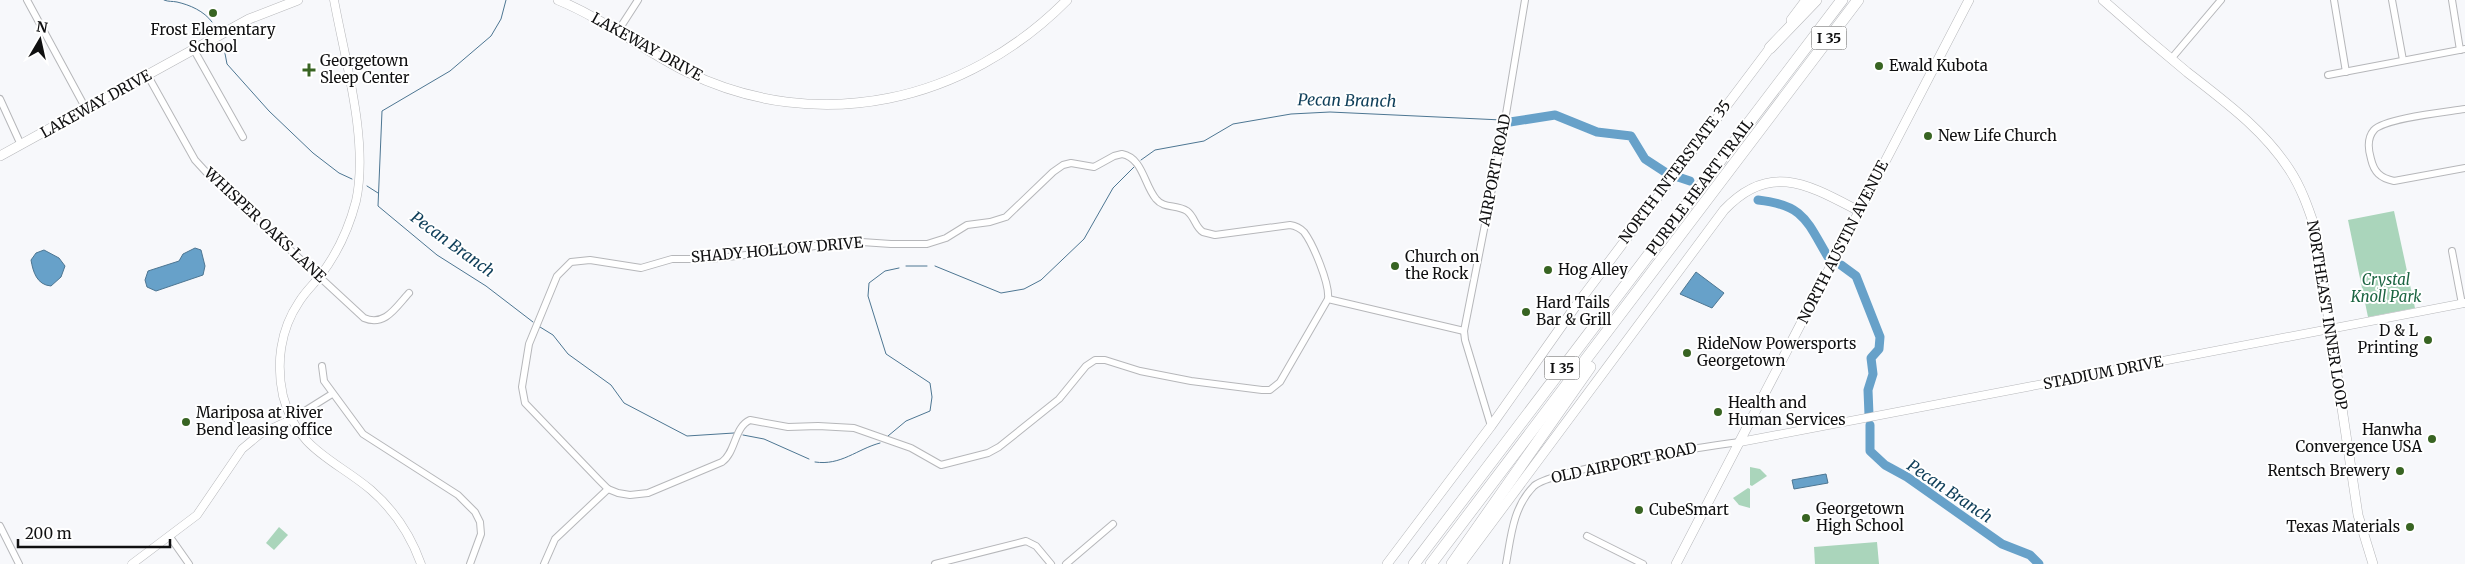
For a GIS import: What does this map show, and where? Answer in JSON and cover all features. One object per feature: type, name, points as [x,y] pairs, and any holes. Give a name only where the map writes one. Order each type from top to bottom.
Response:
[{"type":"highway","points":[[1770,48],[1816,0]]},
{"type":"highway","name":"PURPLE HEART TRAIL","points":[[1414,564],[1842,0]]},
{"type":"highway","name":"PURPLE HEART TRAIL","points":[[1431,564],[1858,0]]},
{"type":"highway","points":[[1452,564],[1638,299],[1643,285]]},
{"type":"main road","name":"LAKEWAY DRIVE","points":[[0,156],[249,19],[298,0]]},
{"type":"main road","name":"LAKEWAY DRIVE","points":[[558,0],[578,8],[688,72],[721,86],[752,95],[792,102],[846,104],[910,93],[970,72],[1022,41],[1067,0]]},
{"type":"main road","name":"NORTH INTERSTATE 35","points":[[1387,564],[1491,426],[1575,307],[1806,0]]},
{"type":"main road","name":"NORTH AUSTIN AVENUE","points":[[1676,564],[1969,0]]},
{"type":"main road","name":"NORTHEAST INNER LOOP","points":[[2104,0],[2171,59],[2245,118],[2268,141],[2289,169],[2305,199],[2315,228],[2358,515],[2373,564]]},
{"type":"main road","points":[[1461,564],[1724,210],[1737,196],[1754,186],[1787,180],[1810,187],[1859,211]]},
{"type":"street","points":[[27,0],[86,109]]},
{"type":"street","points":[[334,0],[359,134],[360,172],[355,203],[347,228],[333,257],[320,277],[294,309],[281,346],[281,385],[292,419],[305,440],[318,453],[357,479],[387,506],[406,531],[421,564]]},
{"type":"street","points":[[618,31],[638,0]]},
{"type":"street","name":"AIRPORT ROAD","points":[[1491,426],[1465,340],[1464,330],[1502,138],[1525,0]]},
{"type":"street","points":[[2171,59],[2221,0]]},
{"type":"street","points":[[2334,0],[2346,72]]},
{"type":"street","points":[[2392,0],[2403,60]]},
{"type":"street","points":[[2328,75],[2463,49],[2452,0]]},
{"type":"street","points":[[194,50],[243,137]]},
{"type":"street","name":"WHISPER OAKS LANE","points":[[148,76],[199,164],[368,319],[376,321],[388,316],[409,293]]},
{"type":"street","points":[[0,99],[21,145]]},
{"type":"street","points":[[2465,109],[2388,122],[2372,131],[2368,143],[2376,173],[2387,180],[2394,181],[2465,168]]},
{"type":"street","name":"SHADY HOLLOW DRIVE","points":[[608,489],[529,409],[522,397],[529,344],[557,276],[566,265],[584,260],[645,267],[672,259],[709,259],[783,252],[847,241],[927,244],[946,238],[967,225],[990,222],[1006,217],[1053,172],[1066,164],[1094,167],[1118,154],[1132,159],[1141,170],[1156,200],[1164,205],[1186,210],[1200,230],[1207,234],[1284,226],[1299,228],[1306,236],[1321,269],[1328,287],[1328,299]]},
{"type":"street","points":[[2452,251],[2463,303]]},
{"type":"street","points":[[544,564],[555,539],[608,489],[624,495],[648,493],[722,462],[730,455],[743,424],[750,420],[788,427],[854,428],[911,448],[937,464],[946,465],[988,453],[1017,435],[1059,400],[1086,366],[1096,360],[1105,360],[1140,371],[1191,381],[1270,390],[1280,382],[1328,299],[1464,330]]},
{"type":"street","name":"STADIUM DRIVE","points":[[1740,442],[2331,330],[2463,303]]},
{"type":"street","points":[[322,366],[324,381],[332,394],[366,436],[451,491],[475,512],[481,534],[470,564]]},
{"type":"street","points":[[132,564],[197,515],[242,450],[260,434],[292,419],[332,394]]},
{"type":"street","name":"OLD AIRPORT ROAD","points":[[1506,564],[1515,515],[1534,486],[1542,481],[1562,475],[1740,442]]},
{"type":"street","points":[[1066,564],[1113,524]]},
{"type":"street","points":[[0,526],[19,564]]},
{"type":"street","points":[[1587,536],[1643,564]]},
{"type":"street","points":[[170,537],[189,564]]},
{"type":"street","points":[[935,564],[1026,541],[1036,546],[1051,564]]},
{"type":"green space","name":"Crystal Knoll Park","points":[[2394,211],[2415,308],[2368,317],[2348,220]]},
{"type":"green space","points":[[1750,467],[1760,469],[1767,476],[1752,486],[1750,485]]},
{"type":"green space","points":[[1748,488],[1750,489],[1750,508],[1739,505],[1733,498]]},
{"type":"green space","points":[[279,527],[288,535],[274,550],[266,543]]},
{"type":"green space","points":[[1877,542],[1879,564],[1815,564],[1814,547]]},
{"type":"water","points":[[195,248],[201,250],[205,266],[203,275],[156,291],[147,287],[145,280],[148,271],[179,261],[183,254]]},
{"type":"water","points":[[44,250],[59,258],[65,266],[61,277],[51,286],[42,283],[36,277],[31,260],[36,253]]},
{"type":"water","points":[[1696,272],[1724,293],[1712,308],[1680,294]]},
{"type":"water","points":[[1826,474],[1828,483],[1794,489],[1792,480]]},
{"type":"waterway","points":[[164,0],[192,7],[212,22]]},
{"type":"waterway","name":"Pecan Branch","points":[[506,0],[501,19],[491,36],[450,71],[382,111],[378,206],[437,255],[486,286],[533,322]]},
{"type":"waterway","points":[[223,43],[227,64],[269,111],[313,153],[339,173],[352,179]]},
{"type":"waterway","name":"Pecan Branch","points":[[1141,160],[1155,150],[1204,141],[1233,124],[1291,114],[1330,112],[1502,120]]},
{"type":"waterway","name":"Pecan Branch","points":[[1510,122],[1555,115],[1597,132],[1631,136],[1645,159],[1668,174]]},
{"type":"waterway","name":"Pecan Branch","points":[[935,266],[1001,293],[1024,289],[1041,280],[1084,239],[1113,188],[1134,167]]},
{"type":"waterway","name":"Pecan Branch","points":[[1678,177],[1690,181]]},
{"type":"waterway","points":[[367,186],[378,193]]},
{"type":"waterway","name":"Pecan Branch","points":[[1758,200],[1773,202],[1795,210],[1808,224],[1828,257]]},
{"type":"waterway","name":"Pecan Branch","points":[[1841,265],[1856,276],[1880,337],[1879,349],[1871,358],[1873,374],[1868,390],[1869,415]]},
{"type":"waterway","name":"Pecan Branch","points":[[906,266],[927,266]]},
{"type":"waterway","name":"Pecan Branch","points":[[888,436],[906,421],[930,411],[932,397],[930,383],[886,354],[868,296],[869,283],[885,271],[899,268]]},
{"type":"waterway","name":"Pecan Branch","points":[[540,327],[553,335],[568,354],[611,385],[624,403],[687,436],[734,433]]},
{"type":"waterway","name":"Pecan Branch","points":[[1870,425],[1870,451],[1885,465],[1907,477],[2002,544],[2030,555],[2039,564]]},
{"type":"waterway","name":"Pecan Branch","points":[[743,435],[764,439],[809,459]]},
{"type":"waterway","name":"Pecan Branch","points":[[815,462],[833,462],[880,443]]},
{"type":"place","name":"Frost Elementary School","points":[[213,13]]},
{"type":"place","name":"Ewald Kubota","points":[[1879,66]]},
{"type":"place","name":"Georgetown Sleep Center","points":[[309,70]]},
{"type":"place","name":"New Life Church","points":[[1928,136]]},
{"type":"place","name":"Church on the Rock","points":[[1395,266]]},
{"type":"place","name":"Hog Alley","points":[[1548,270]]},
{"type":"place","name":"Hard Tails Bar & Grill","points":[[1526,312]]},
{"type":"place","name":"D & L Printing","points":[[2428,340]]},
{"type":"place","name":"RideNow Powersports Georgetown","points":[[1687,353]]},
{"type":"place","name":"Health and Human Services","points":[[1718,412]]},
{"type":"place","name":"Mariposa at River Bend leasing office","points":[[186,422]]},
{"type":"place","name":"Hanwha Convergence USA","points":[[2432,439]]},
{"type":"place","name":"Rentsch Brewery","points":[[2400,471]]},
{"type":"place","name":"CubeSmart","points":[[1639,510]]},
{"type":"place","name":"Georgetown High School","points":[[1806,518]]},
{"type":"place","name":"Texas Materials","points":[[2410,527]]}]
